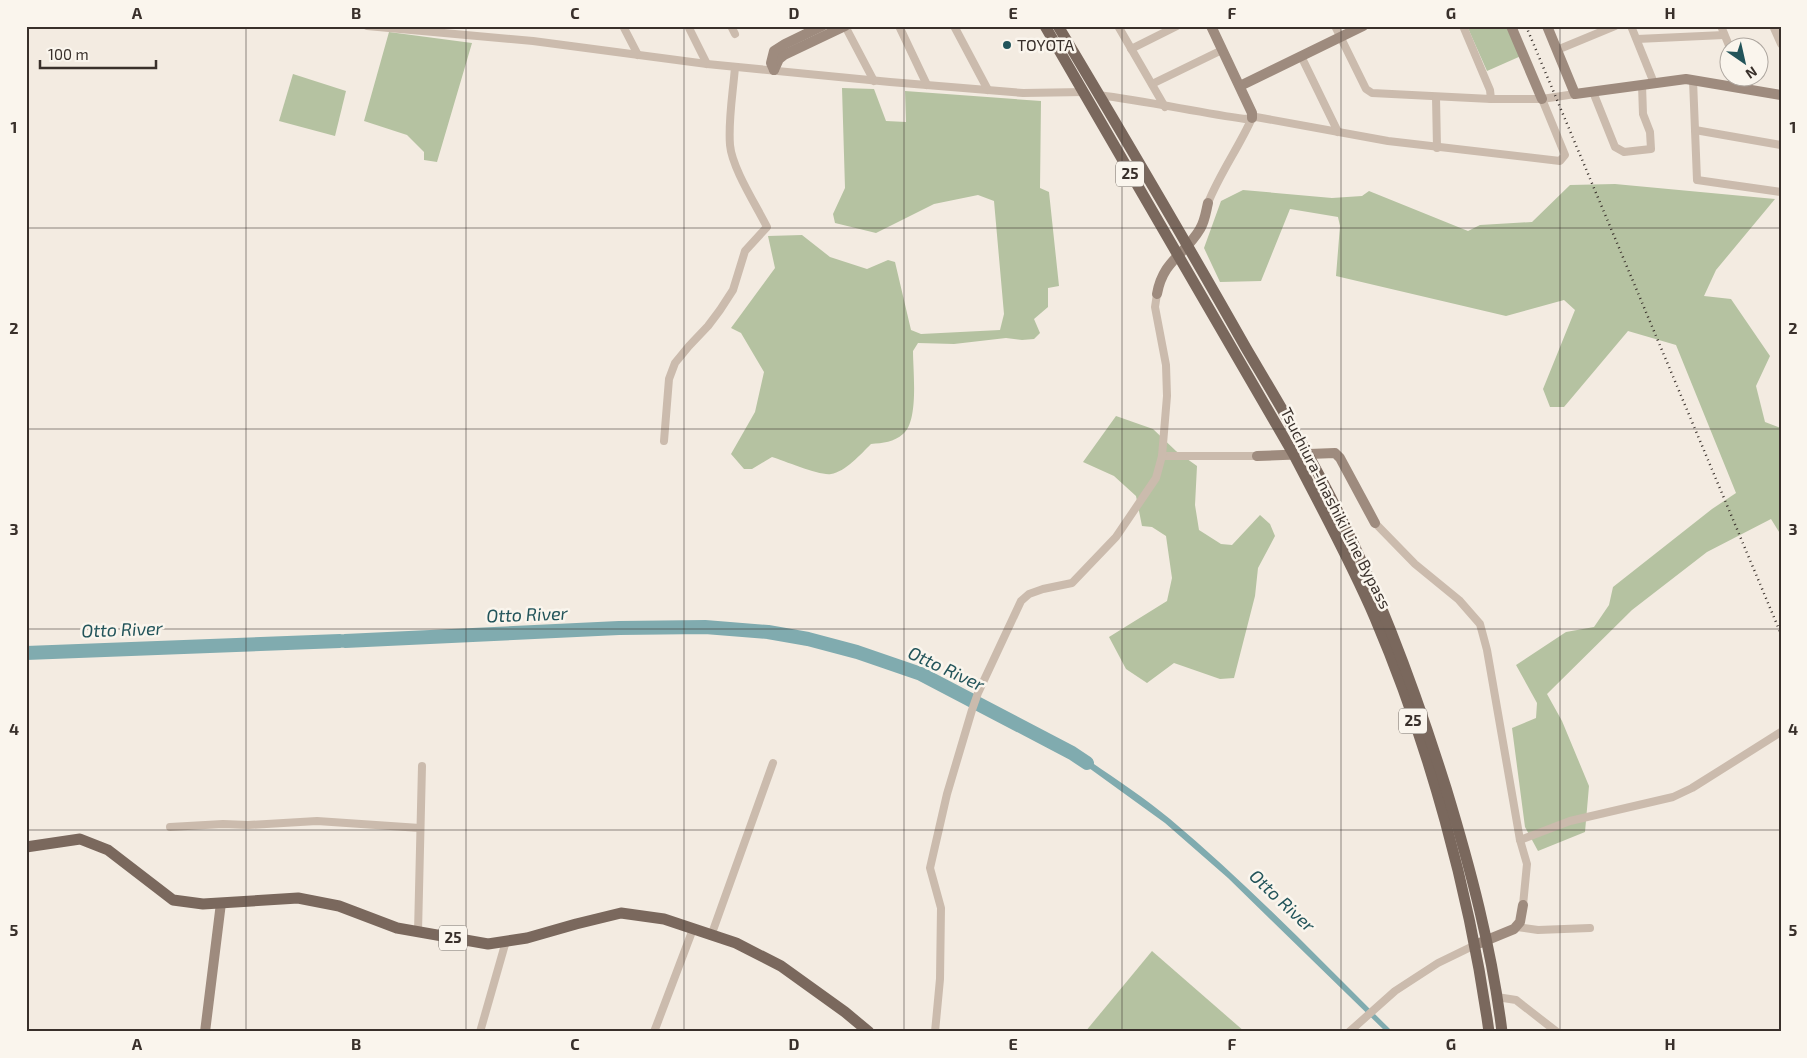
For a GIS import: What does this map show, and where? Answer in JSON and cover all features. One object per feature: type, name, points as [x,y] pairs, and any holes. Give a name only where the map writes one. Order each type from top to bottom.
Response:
[{"type":"main road","name":"25","points":[[1045,26],[1084,92]]},
{"type":"main road","name":"25","points":[[1058,26],[1098,95]]},
{"type":"main road","name":"Tsuchiura-Inashiki Line Bypass","points":[[1084,92],[1294,455],[1374,618],[1407,704],[1436,791],[1460,880],[1497,996],[1502,1032]]},
{"type":"main road","name":"Tsuchiura-Inashiki Line Bypass","points":[[1098,95],[1187,245],[1330,496],[1383,611],[1417,702],[1457,825],[1471,877],[1489,1032]]},
{"type":"main road","name":"25","points":[[26,847],[80,839],[108,850],[173,900],[221,904],[298,898],[339,906],[397,928],[488,944],[527,938],[621,913],[664,919],[736,944],[781,966],[869,1032]]},
{"type":"street","points":[[367,26],[533,41],[706,64],[927,86],[1022,93],[1084,92]]},
{"type":"street","points":[[623,26],[638,55]]},
{"type":"street","points":[[688,26],[706,64]]},
{"type":"street","points":[[731,26],[735,34]]},
{"type":"street","points":[[774,70],[771,63],[774,51],[822,26]]},
{"type":"street","points":[[774,70],[779,58],[845,26],[874,81]]},
{"type":"street","points":[[899,26],[927,86]]},
{"type":"street","points":[[954,26],[988,90]]},
{"type":"street","points":[[1118,26],[1165,107]]},
{"type":"street","points":[[1131,49],[1177,26]]},
{"type":"street","points":[[935,1032],[940,979],[941,908],[930,868],[947,794],[973,707],[1022,601],[1029,594],[1072,583],[1110,544],[1148,491],[1160,468],[1167,396],[1166,365],[1155,308],[1162,274],[1200,229],[1216,184],[1252,118],[1252,113],[1240,86],[1211,26]]},
{"type":"street","points":[[1334,26],[1366,89],[1372,93],[1490,99],[1542,99],[1686,79],[1720,82]]},
{"type":"street","points":[[1240,86],[1363,26]]},
{"type":"street","points":[[1463,26],[1490,90],[1490,99]]},
{"type":"street","points":[[1098,95],[1245,119],[1256,117],[1437,148],[1560,161],[1565,155],[1511,26]]},
{"type":"street","points":[[1547,26],[1575,94]]},
{"type":"street","points":[[1557,50],[1615,26]]},
{"type":"street","points":[[1631,26],[1654,84]]},
{"type":"street","points":[[1721,26],[1725,38]]},
{"type":"street","points":[[1773,26],[1781,44]]},
{"type":"street","points":[[1637,40],[1724,35]]},
{"type":"street","points":[[1152,84],[1222,50]]},
{"type":"street","points":[[1301,56],[1338,132]]},
{"type":"street","points":[[664,441],[669,379],[675,363],[720,310],[732,290],[745,251],[767,227],[735,164],[730,146],[735,67]]},
{"type":"street","points":[[1693,80],[1697,180],[1781,192]]},
{"type":"street","points":[[1593,92],[1615,147],[1624,152],[1651,149],[1650,132],[1643,114],[1642,85]]},
{"type":"street","points":[[1759,88],[1781,94]]},
{"type":"street","points":[[1436,97],[1437,148]]},
{"type":"street","points":[[1695,130],[1781,145]]},
{"type":"street","points":[[1162,456],[1307,455],[1329,452],[1338,455],[1375,523],[1415,564],[1459,600],[1480,624],[1487,650],[1520,840],[1527,864],[1523,905],[1520,922],[1517,927]]},
{"type":"street","points":[[1520,840],[1570,821],[1673,797],[1692,788],[1781,732]]},
{"type":"street","points":[[711,936],[773,764]]},
{"type":"street","points":[[418,932],[422,766]]},
{"type":"street","points":[[170,827],[318,821],[420,828]]},
{"type":"street","points":[[205,1032],[221,904]]},
{"type":"street","points":[[1350,1032],[1395,991],[1418,975],[1480,943],[1517,927],[1538,930],[1590,928]]},
{"type":"street","points":[[654,1032],[694,929]]},
{"type":"street","points":[[480,1032],[506,941]]},
{"type":"street","points":[[1497,996],[1516,1000],[1557,1032]]},
{"type":"green space","points":[[1467,26],[1508,26],[1521,56],[1487,71]]},
{"type":"green space","points":[[389,32],[472,43],[437,162],[424,160],[424,152],[407,135],[364,121]]},
{"type":"green space","points":[[293,74],[346,91],[335,136],[279,121]]},
{"type":"green space","points":[[842,88],[874,89],[886,121],[906,122],[905,91],[1041,101],[1040,188],[1049,192],[1059,286],[1048,288],[1048,307],[1034,319],[1040,333],[1034,339],[1006,338],[954,344],[918,343],[913,351],[914,395],[911,418],[908,428],[900,437],[888,442],[871,444],[858,457],[836,473],[826,474],[811,471],[772,457],[752,469],[744,469],[731,454],[755,412],[764,372],[741,333],[731,328],[775,268],[768,236],[802,235],[830,257],[867,269],[888,260],[895,262],[911,330],[921,334],[1000,330],[1004,314],[994,201],[978,195],[934,204],[876,233],[835,223],[833,214],[845,188]]},
{"type":"green space","points":[[1615,184],[1775,199],[1716,270],[1704,296],[1731,299],[1770,356],[1756,386],[1765,422],[1781,428],[1781,535],[1771,519],[1707,552],[1632,610],[1547,694],[1562,721],[1589,786],[1585,832],[1538,851],[1525,827],[1512,728],[1536,718],[1537,703],[1516,665],[1566,632],[1594,627],[1609,605],[1613,587],[1712,509],[1736,493],[1676,345],[1628,331],[1564,407],[1550,407],[1543,389],[1575,310],[1564,300],[1506,316],[1336,276],[1340,226],[1338,217],[1290,209],[1261,281],[1220,282],[1204,248],[1221,201],[1243,190],[1332,198],[1362,196],[1369,191],[1468,231],[1480,225],[1532,222],[1570,185]]},
{"type":"green space","points":[[1116,416],[1153,429],[1176,451],[1197,466],[1195,505],[1199,530],[1221,544],[1232,545],[1260,515],[1270,524],[1275,536],[1258,568],[1255,596],[1234,678],[1220,679],[1174,663],[1147,683],[1126,669],[1109,637],[1167,601],[1172,578],[1166,536],[1152,527],[1142,526],[1136,496],[1114,476],[1083,462]]},
{"type":"green space","points":[[1152,951],[1245,1032],[1085,1032]]},
{"type":"water","points":[[1074,750],[1147,801],[1199,844],[1284,923],[1393,1032],[1386,1032],[1228,878],[1165,823],[1071,755]]},
{"type":"waterway","name":"Otto River","points":[[345,641],[619,628],[705,627],[768,632],[808,639],[857,652],[921,674],[1072,753],[1087,763]]},
{"type":"waterway","name":"Otto River","points":[[26,653],[340,641]]},
{"type":"railway","points":[[1526,26],[1781,634]]},
{"type":"place","name":"TOYOTA","points":[[1007,45]]}]
